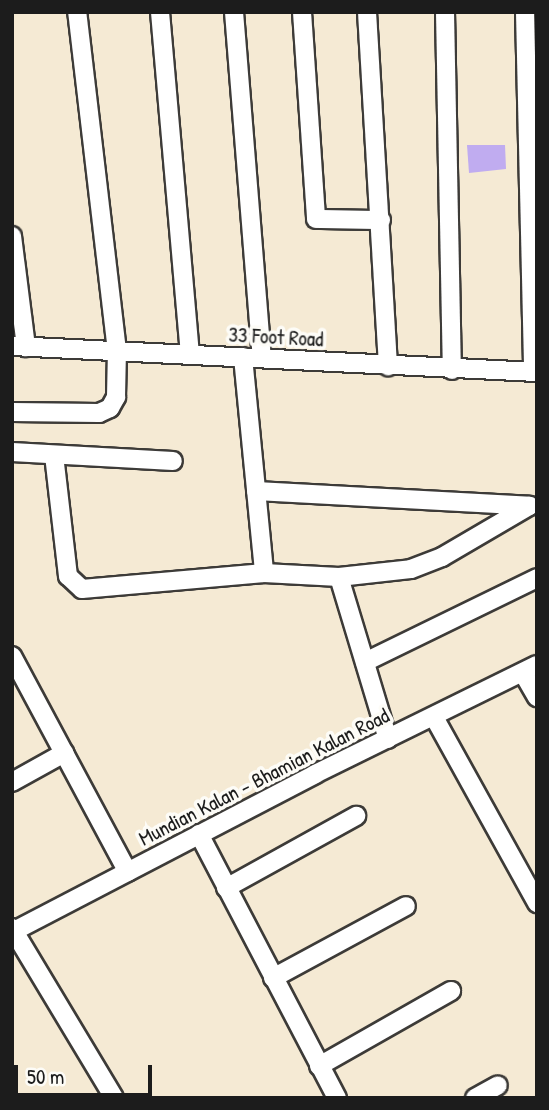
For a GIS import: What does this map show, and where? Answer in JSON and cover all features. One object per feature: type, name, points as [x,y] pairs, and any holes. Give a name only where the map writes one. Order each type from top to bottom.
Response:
[{"type":"street","points":[[12,412],[77,415],[110,408],[116,397],[117,351],[77,12]]},
{"type":"street","points":[[160,12],[190,355]]},
{"type":"street","points":[[234,12],[262,358]]},
{"type":"street","points":[[302,12],[316,219],[381,220]]},
{"type":"street","points":[[367,12],[381,220],[387,366]]},
{"type":"street","points":[[446,12],[452,370]]},
{"type":"street","points":[[525,12],[535,371]]},
{"type":"street","points":[[12,236],[19,346]]},
{"type":"street","name":"33 Foot Road","points":[[19,346],[452,370],[535,371]]},
{"type":"street","points":[[243,357],[264,572]]},
{"type":"street","points":[[12,452],[173,461]]},
{"type":"street","points":[[54,454],[72,584],[82,589],[264,572],[339,577],[411,569],[442,557],[533,506]]},
{"type":"street","points":[[256,491],[533,506]]},
{"type":"street","points":[[339,577],[388,739]]},
{"type":"street","points":[[365,662],[537,578]]},
{"type":"street","points":[[12,656],[128,872]]},
{"type":"street","points":[[530,669],[537,697]]},
{"type":"street","name":"Mundian Kalan - Bhamian Kalan Road","points":[[13,930],[530,669]]},
{"type":"street","points":[[435,716],[537,903]]},
{"type":"street","points":[[12,782],[64,753]]},
{"type":"street","points":[[226,888],[356,816]]},
{"type":"street","points":[[199,834],[337,1098]]},
{"type":"street","points":[[272,978],[407,906]]},
{"type":"street","points":[[13,930],[114,1098]]},
{"type":"street","points":[[319,1066],[451,991]]},
{"type":"street","points":[[475,1098],[498,1086]]},
{"type":"building","points":[[467,145],[505,145],[506,169],[469,173]]}]
